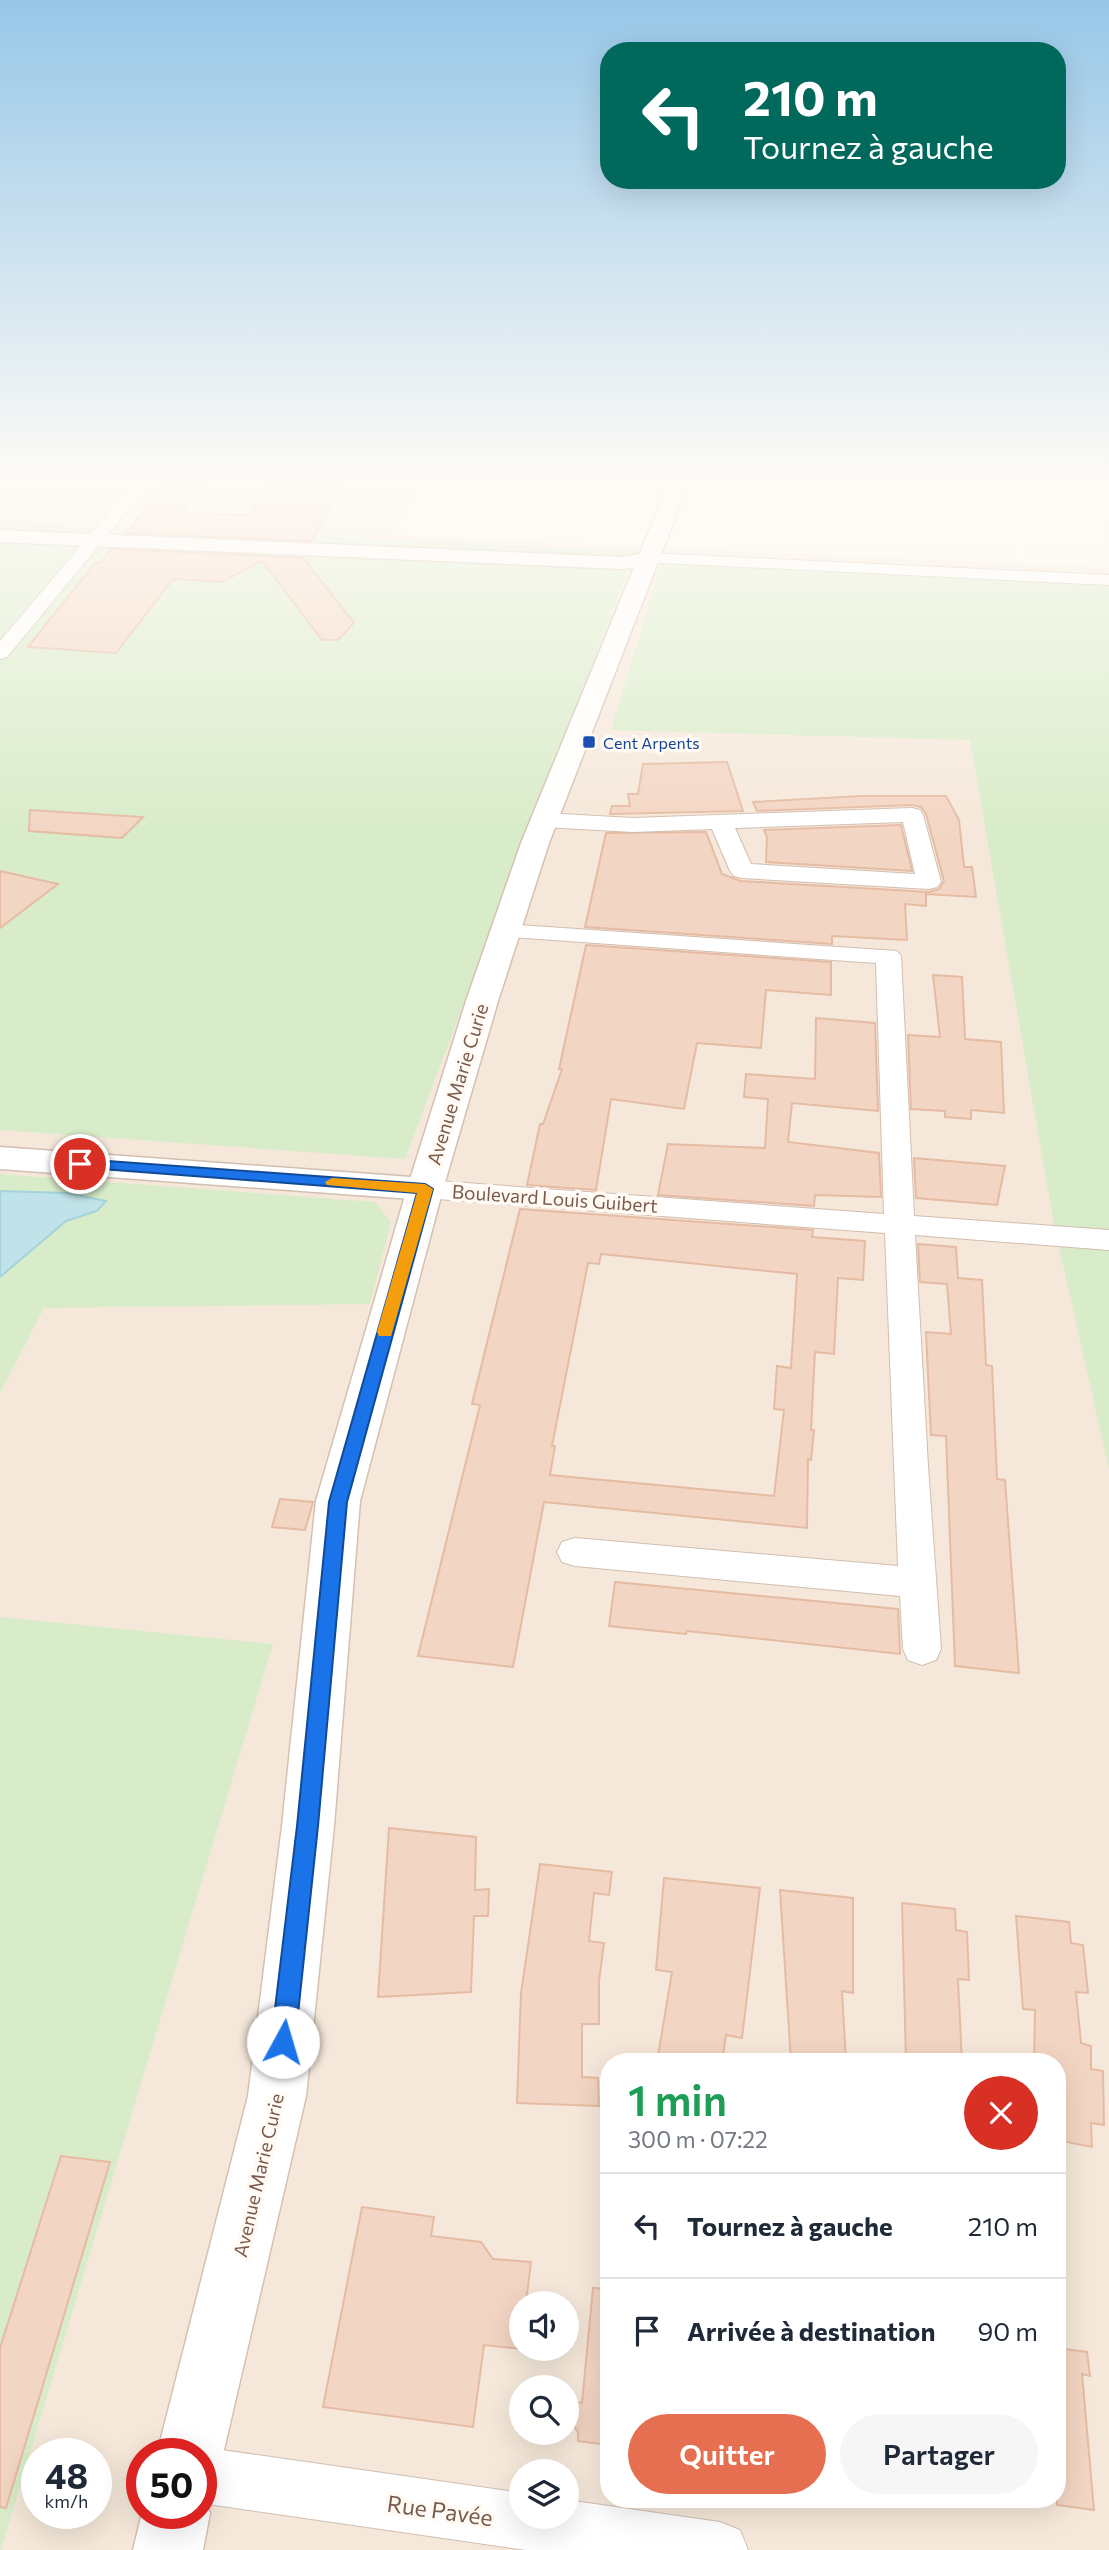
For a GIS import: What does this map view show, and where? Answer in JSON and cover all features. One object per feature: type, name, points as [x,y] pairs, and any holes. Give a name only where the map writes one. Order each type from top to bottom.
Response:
[{"type":"main road","name":"Avenue Marie Curie","points":[[194,2438],[277,2096],[308,1826],[338,1502],[425,1189],[506,931],[544,820],[632,601]]},
{"type":"main road","name":"Boulevard Louis Guibert","points":[[0,1158],[425,1189]]},
{"type":"main road","points":[[168,2550],[173,2529]]},
{"type":"street","points":[[0,653],[43,601]]},
{"type":"street","points":[[544,820],[633,825],[912,815],[929,882],[742,872],[722,823]]},
{"type":"street","points":[[506,931],[888,956],[910,1466],[922,1649]]},
{"type":"street","name":"Boulevard Louis Guibert","points":[[425,1189],[900,1222],[1109,1240]]},
{"type":"street","points":[[575,1552],[919,1583]]},
{"type":"street","name":"Rue Pavée","points":[[217,2477],[720,2550]]},
{"type":"shaded area","points":[[0,601],[1109,601],[1109,2550],[0,2550]]},
{"type":"green space","points":[[0,601],[616,601],[405,1159],[0,1130]]},
{"type":"green space","points":[[650,601],[1109,601],[1109,1469],[1054,1225],[970,740],[611,730]]},
{"type":"green space","points":[[0,1174],[375,1202],[391,1222],[370,1304],[44,1308],[0,1393]]},
{"type":"green space","points":[[0,1617],[273,1644],[35,2438],[21,2438],[21,2483],[0,2550]]},
{"type":"water","points":[[0,1191],[66,1193],[106,1201],[97,1211],[66,1221],[0,1277]]},
{"type":"building","points":[[65,601],[156,601],[116,653],[28,647]]},
{"type":"building","points":[[292,601],[337,601],[354,623],[338,640],[322,640]]},
{"type":"building","points":[[727,762],[743,811],[610,814],[612,806],[630,806],[628,794],[638,794],[643,764]]},
{"type":"building","points":[[861,796],[946,796],[959,820],[964,867],[972,867],[976,897],[926,894],[926,906],[905,904],[907,940],[832,936],[832,944],[585,927],[606,833],[706,832],[722,874],[741,881],[929,892],[939,889],[944,881],[926,814],[921,807],[912,805],[757,811],[753,802]]},
{"type":"building","points":[[30,810],[143,817],[122,838],[29,831]]},
{"type":"building","points":[[901,825],[912,871],[766,862],[767,837],[764,830]]},
{"type":"building","points":[[0,871],[58,884],[0,928]]},
{"type":"building","points":[[586,945],[831,962],[831,995],[766,990],[761,1048],[697,1043],[684,1109],[611,1099],[596,1190],[527,1185],[540,1124],[543,1124],[562,1069],[559,1069]]},
{"type":"building","points":[[933,975],[962,977],[965,1039],[1001,1042],[1004,1113],[971,1110],[971,1119],[945,1117],[945,1111],[911,1109],[908,1035],[940,1037]]},
{"type":"building","points":[[816,1018],[875,1023],[878,1111],[792,1103],[788,1142],[879,1153],[881,1197],[815,1195],[814,1206],[658,1195],[668,1144],[765,1148],[768,1099],[744,1097],[746,1074],[815,1079]]},
{"type":"building","points":[[914,1158],[1005,1166],[997,1205],[916,1198]]},
{"type":"building","points":[[520,1209],[813,1230],[812,1237],[865,1241],[863,1280],[838,1278],[834,1354],[815,1352],[811,1430],[814,1430],[811,1460],[808,1459],[807,1528],[544,1502],[513,1667],[418,1656],[480,1405],[472,1404]],"holes":[[[601,1254],[797,1274],[791,1368],[777,1366],[774,1409],[784,1410],[774,1496],[550,1475],[555,1446],[552,1446],[588,1263],[599,1264]]]},
{"type":"building","points":[[918,1244],[956,1247],[958,1278],[982,1280],[986,1365],[992,1366],[997,1479],[1005,1480],[1019,1673],[955,1666],[946,1436],[931,1435],[926,1332],[951,1334],[947,1284],[920,1282]]},
{"type":"building","points":[[280,1499],[313,1502],[305,1530],[272,1527]]},
{"type":"building","points":[[615,1582],[898,1609],[900,1654],[687,1631],[686,1634],[609,1626]]},
{"type":"building","points":[[389,1828],[476,1837],[475,1890],[489,1889],[488,1916],[474,1916],[471,1992],[378,1997]]},
{"type":"building","points":[[540,1864],[612,1872],[609,1895],[594,1893],[589,1941],[604,1943],[599,1981],[599,2024],[582,2024],[582,2077],[598,2078],[599,2106],[517,2103],[521,1993]]},
{"type":"building","points":[[664,1878],[760,1888],[742,2038],[726,2035],[723,2053],[658,2053],[672,1972],[656,1970]]},
{"type":"building","points":[[780,1890],[853,1898],[853,1993],[842,1991],[845,2053],[790,2053]]},
{"type":"building","points":[[902,1903],[955,1909],[956,1930],[967,1932],[969,1980],[958,1979],[962,2053],[906,2053]]},
{"type":"building","points":[[1016,1916],[1069,1922],[1071,1943],[1083,1945],[1088,1993],[1076,1992],[1081,2043],[1091,2046],[1091,2069],[1103,2071],[1104,2125],[1091,2123],[1092,2147],[1066,2142],[1066,2053],[1034,2053],[1035,2010],[1023,2009]]},
{"type":"building","points":[[61,2156],[110,2162],[27,2438],[21,2438],[21,2458],[6,2508],[0,2507],[0,2348]]},
{"type":"building","points":[[362,2207],[434,2217],[431,2236],[481,2242],[493,2259],[531,2262],[527,2291],[509,2291],[509,2348],[484,2345],[473,2427],[323,2407]]},
{"type":"building","points":[[593,2288],[600,2288],[600,2444],[579,2441],[579,2402],[582,2403]]},
{"type":"building","points":[[1066,2349],[1087,2352],[1090,2376],[1082,2374],[1094,2510],[1066,2506]]},
{"type":"slow traffic","points":[[332,1182],[425,1189],[385,1332]]},
{"type":"place","name":"Cent Arpents","points":[[589,742]]},
{"type":"route","points":[[80,1164],[425,1189],[338,1502],[308,1826],[283,2042]]}]
